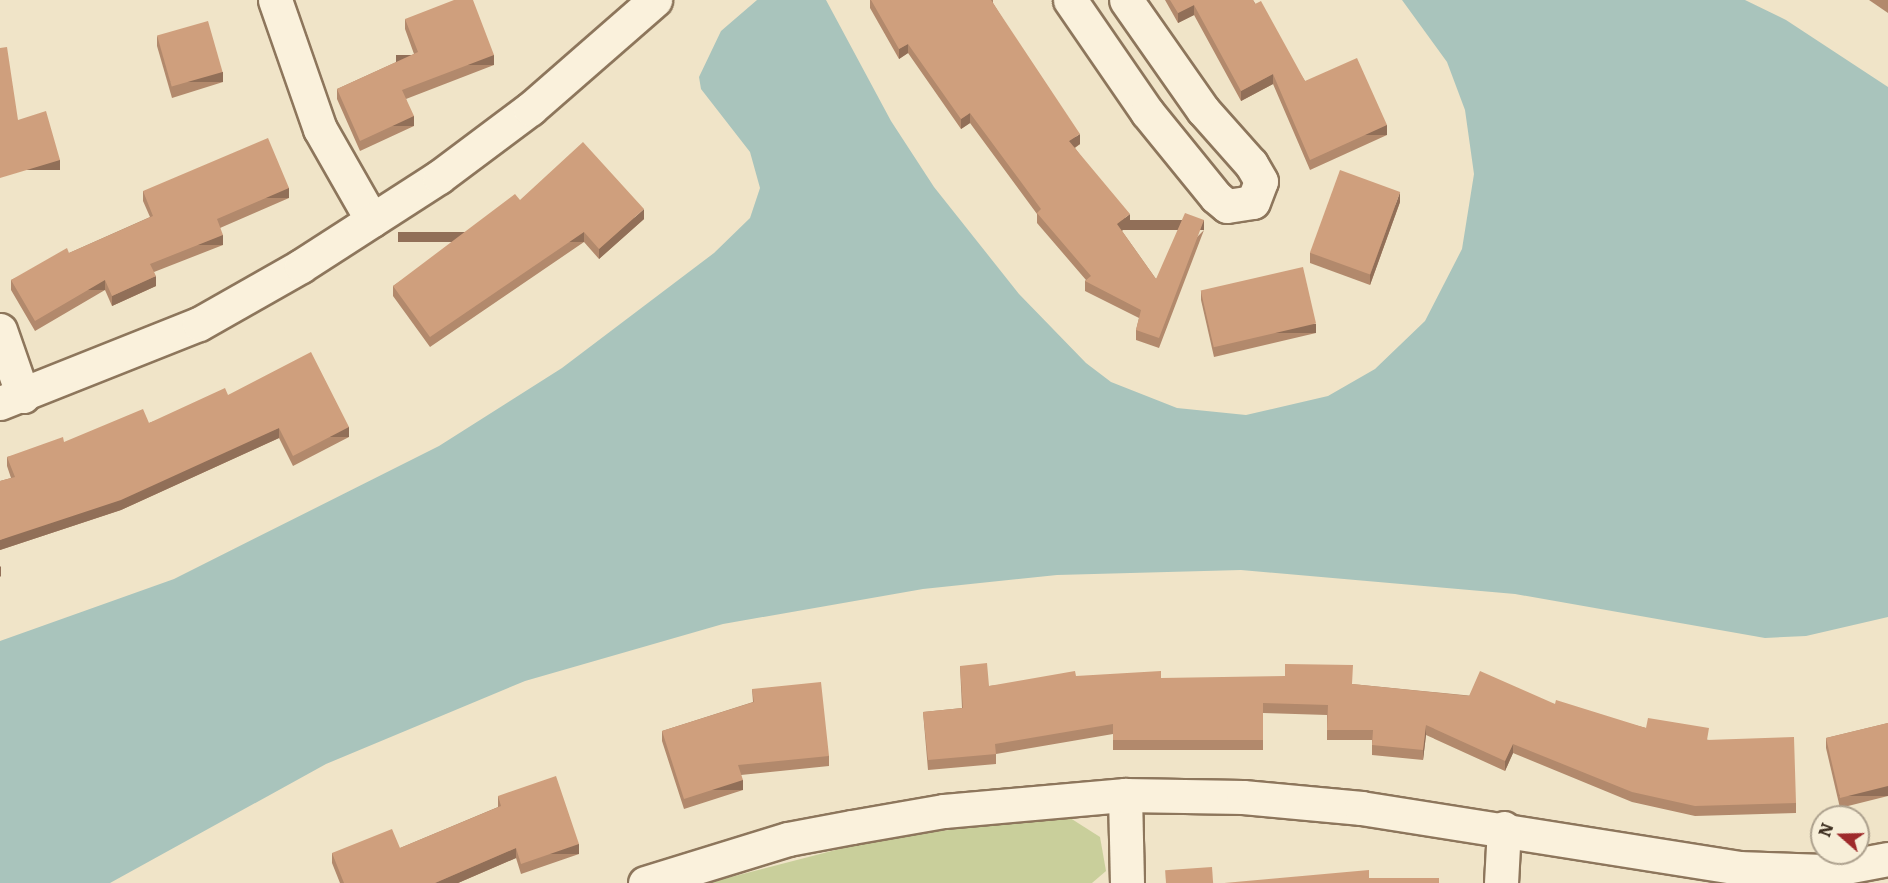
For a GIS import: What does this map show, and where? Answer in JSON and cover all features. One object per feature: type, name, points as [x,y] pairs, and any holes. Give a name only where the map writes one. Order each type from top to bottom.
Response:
[{"type":"street","points":[[275,0],[320,129],[372,220]]},
{"type":"street","points":[[0,330],[11,400],[199,324],[372,220],[530,109],[654,0]]},
{"type":"street","points":[[1070,0],[1147,112],[1216,197],[1227,206],[1253,202],[1261,181],[1251,164],[1203,110],[1126,0]]},
{"type":"street","points":[[1125,795],[1127,883]]},
{"type":"street","points":[[649,883],[788,839],[852,827],[944,811],[1125,795],[1243,797],[1504,828],[1738,868],[1824,871],[1876,869]]},
{"type":"street","points":[[1501,883],[1504,828]]},
{"type":"green space","points":[[1067,816],[1100,837],[1106,871],[1092,883],[708,883],[882,838]]},
{"type":"water","points":[[757,0],[826,0],[891,121],[934,187],[1019,294],[1086,363],[1111,382],[1177,408],[1246,415],[1328,396],[1375,369],[1425,321],[1462,249],[1474,174],[1465,110],[1447,62],[1402,0],[1745,0],[1786,20],[1888,87],[1888,617],[1806,636],[1765,638],[1515,594],[1241,570],[1057,575],[923,589],[723,624],[525,681],[326,764],[110,883],[0,883],[0,641],[174,579],[439,446],[562,368],[714,253],[750,218],[760,188],[750,152],[701,89],[699,77],[721,31]]},
{"type":"building","points":[[454,0],[473,0],[494,55],[402,90],[414,116],[360,141],[337,89],[418,52],[405,19]]},
{"type":"building","points":[[871,0],[991,0],[1080,134],[1069,141],[1130,214],[1117,224],[1156,279],[1185,213],[1204,220],[1159,338],[1136,330],[1141,310],[1085,281],[1091,276],[1037,213],[1041,209],[970,113],[961,119],[908,44],[899,49]]},
{"type":"building","points":[[1170,0],[1253,0],[1255,4],[1261,1],[1305,81],[1357,58],[1387,125],[1310,160],[1273,74],[1241,91],[1194,5],[1178,13]]},
{"type":"building","points":[[208,21],[223,72],[172,87],[157,36]]},
{"type":"building","points":[[7,47],[18,120],[46,111],[60,160],[0,178],[0,48]]},
{"type":"building","points":[[268,138],[289,188],[217,219],[223,235],[150,264],[156,276],[112,296],[105,280],[35,321],[11,280],[67,248],[69,253],[153,216],[143,191]]},
{"type":"building","points":[[583,142],[644,209],[599,249],[584,232],[430,337],[393,286],[515,194],[520,200]]},
{"type":"building","points":[[1340,170],[1400,192],[1370,275],[1310,253]]},
{"type":"building","points":[[1303,267],[1316,324],[1214,347],[1201,291]]},
{"type":"building","points":[[311,352],[349,427],[293,456],[279,428],[121,500],[0,540],[0,481],[15,477],[7,457],[63,437],[64,442],[143,409],[149,423],[225,388],[228,395]]},
{"type":"building","points":[[987,663],[989,686],[1075,671],[1076,676],[1161,671],[1161,678],[1285,676],[1285,664],[1353,665],[1352,684],[1469,696],[1480,671],[1555,704],[1556,700],[1646,728],[1648,718],[1709,728],[1707,740],[1794,737],[1796,803],[1695,806],[1632,792],[1513,744],[1505,761],[1426,725],[1423,750],[1372,745],[1373,730],[1327,730],[1328,705],[1263,703],[1263,740],[1113,740],[1113,724],[995,744],[996,754],[928,760],[923,712],[963,708],[960,666]]},
{"type":"building","points":[[821,682],[829,756],[738,765],[743,780],[684,799],[662,731],[754,702],[752,689]]},
{"type":"building","points":[[1888,723],[1888,786],[1840,798],[1826,738]]},
{"type":"building","points":[[556,776],[579,844],[521,864],[516,848],[435,883],[344,883],[332,853],[392,829],[400,848],[501,806],[498,796]]},
{"type":"building","points":[[1212,867],[1213,883],[1166,883],[1165,870]]},
{"type":"building","points":[[1369,870],[1369,878],[1439,878],[1439,883],[1224,883]]}]
